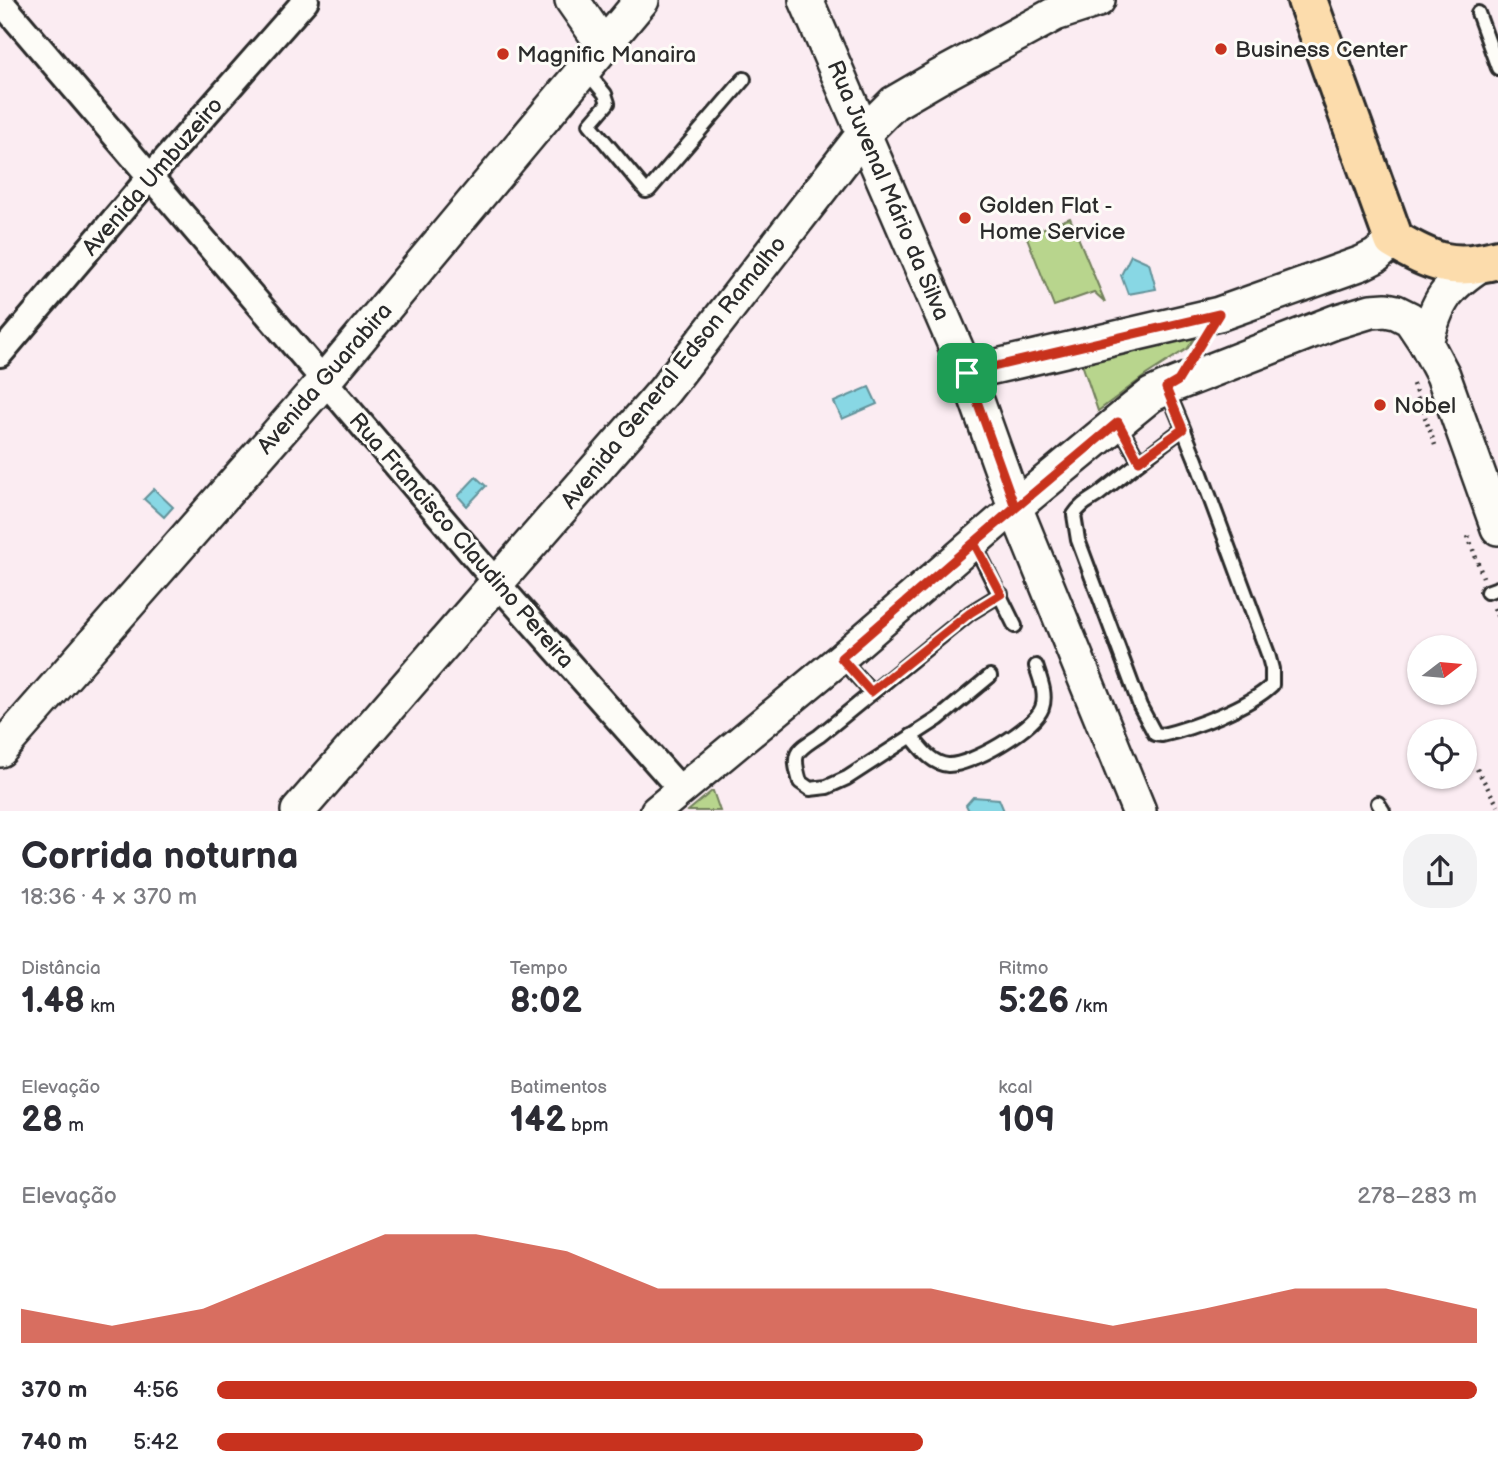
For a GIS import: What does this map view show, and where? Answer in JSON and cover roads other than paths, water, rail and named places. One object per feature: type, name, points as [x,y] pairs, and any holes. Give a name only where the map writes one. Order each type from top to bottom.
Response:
[{"type":"main road","points":[[572,0],[594,58]]},
{"type":"main road","name":"Avenida Guarabira","points":[[0,750],[324,381],[642,0]]},
{"type":"main road","name":"Rua Juvenal Mário da Silva","points":[[806,0],[967,373],[1015,507],[1139,811]]},
{"type":"main road","name":"Avenida General Edson Ramalho","points":[[298,811],[664,390],[865,132],[894,103],[1052,7],[1098,0]]},
{"type":"main road","points":[[1307,0],[1394,240],[1440,264],[1458,266],[1491,261]]},
{"type":"main road","points":[[967,373],[1219,314],[1362,263],[1376,256],[1394,240]]},
{"type":"main road","points":[[1426,343],[1433,317],[1446,292],[1463,276],[1491,261]]},
{"type":"main road","points":[[1015,507],[1151,396],[1172,384],[1323,326],[1371,311],[1386,310],[1410,319],[1443,375],[1498,528]]},
{"type":"main road","points":[[1172,384],[1219,314]]},
{"type":"street","name":"Avenida Umbuzeiro","points":[[0,354],[151,176],[306,0]]},
{"type":"street","name":"Rua Francisco Claudino Pereira","points":[[0,1],[497,583],[681,790]]},
{"type":"street","points":[[656,811],[841,658],[1015,507]]},
{"type":"lane","points":[[1478,13],[1498,68]]},
{"type":"lane","points":[[594,58],[608,103],[590,124],[646,191],[744,79]]},
{"type":"lane","points":[[1172,384],[1183,429],[1272,669],[1272,685],[1262,695],[1194,727],[1161,735],[1155,734],[1140,706],[1078,540],[1074,515],[1081,505],[1183,429]]},
{"type":"lane","points":[[1118,422],[1139,461]]},
{"type":"lane","points":[[974,543],[1015,626]]},
{"type":"lane","points":[[990,676],[938,719],[847,778],[827,787],[810,789],[800,782],[794,761],[796,754],[970,613],[1001,594]]},
{"type":"lane","points":[[841,658],[871,692]]},
{"type":"lane","points":[[911,736],[929,757],[949,765],[967,762],[1009,741],[1041,711],[1044,697],[1036,666]]},
{"type":"water","points":[[1131,255],[1149,263],[1156,289],[1128,294],[1121,275]]},
{"type":"water","points":[[869,387],[877,404],[842,419],[834,402]]},
{"type":"water","points":[[476,477],[486,486],[467,506],[458,496]]},
{"type":"water","points":[[154,489],[173,507],[164,517],[144,499]]},
{"type":"water","points":[[973,797],[999,799],[1004,811],[969,811],[966,805]]},
{"type":"place","name":"Business Center","points":[[1221,49]]},
{"type":"place","name":"Magnific Manaira","points":[[503,54]]},
{"type":"place","name":"Golden Flat - Home Service","points":[[965,218]]},
{"type":"place","name":"Nobel","points":[[1380,405]]}]
